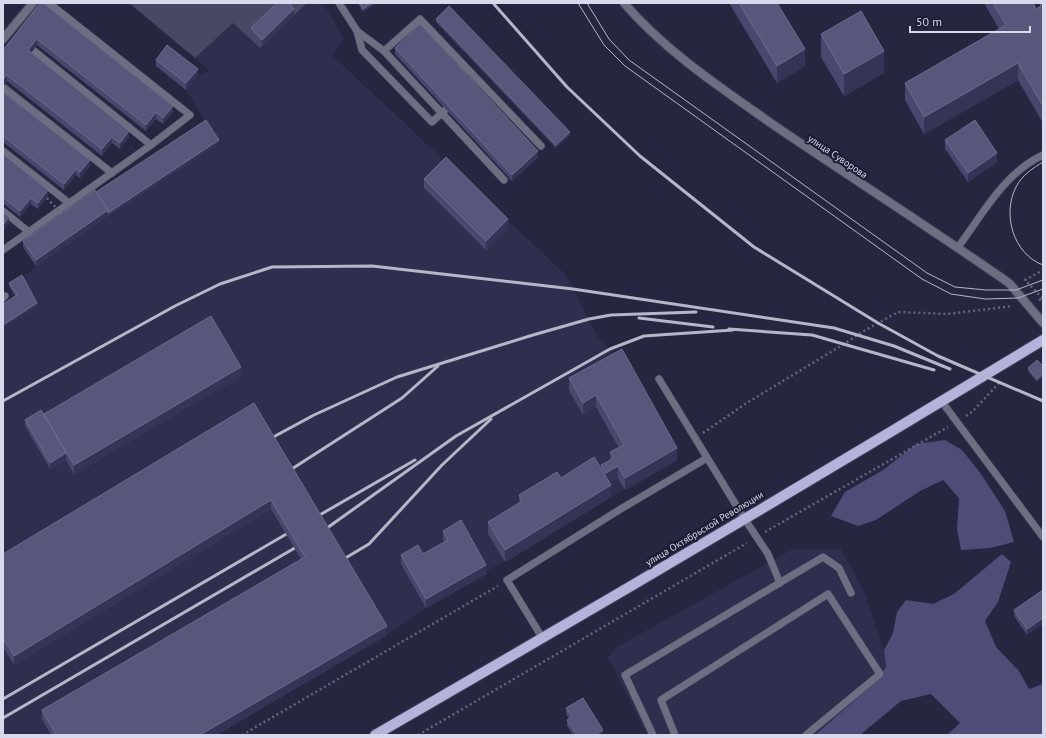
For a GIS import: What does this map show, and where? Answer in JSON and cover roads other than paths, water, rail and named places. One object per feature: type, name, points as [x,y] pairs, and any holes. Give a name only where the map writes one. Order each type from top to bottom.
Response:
[{"type":"main road","name":"улица Октябрьской Революции","points":[[375,735],[543,638],[942,402],[1043,340]]},
{"type":"street","points":[[3,39],[33,3]]},
{"type":"street","name":"улица Суворова","points":[[624,3],[644,27],[738,100],[1010,283],[1043,323]]},
{"type":"lane","points":[[3,250],[151,145],[190,115],[49,3]]},
{"type":"lane","points":[[339,3],[357,31],[362,50],[432,122],[453,102]]},
{"type":"lane","points":[[384,51],[420,20],[541,146]]},
{"type":"lane","points":[[357,31],[384,51],[504,180]]},
{"type":"lane","points":[[9,32],[17,38]]},
{"type":"lane","points":[[33,50],[151,145]]},
{"type":"lane","points":[[3,87],[112,173]]},
{"type":"lane","points":[[3,151],[69,203]]},
{"type":"lane","points":[[958,248],[1010,177],[1028,162],[1043,155]]},
{"type":"lane","points":[[3,211],[29,232]]},
{"type":"lane","points":[[659,379],[744,518],[758,537],[768,554],[780,583]]},
{"type":"lane","points":[[942,402],[1043,537]]},
{"type":"lane","points":[[543,638],[508,580],[707,458]]},
{"type":"lane","points":[[653,735],[625,675],[823,557],[840,568],[851,593]]},
{"type":"lane","points":[[675,735],[661,700],[828,594],[880,674],[806,735]]},
{"type":"tram line","points":[[578,3],[604,45],[625,66],[922,279],[951,294],[985,299],[1018,298],[1043,289]]},
{"type":"tram line","points":[[587,3],[609,39],[629,60],[927,273],[955,287],[986,290],[1016,290],[1043,280]]},
{"type":"tram line","points":[[1043,162],[1028,172],[1018,183],[1012,198],[1010,209],[1010,221],[1018,243],[1024,252],[1033,260],[1043,265]]},
{"type":"railway","points":[[493,3],[567,87],[640,156],[754,247],[878,323],[938,356],[1043,401]]},
{"type":"railway","points":[[3,401],[175,306],[220,284],[272,267],[372,266],[573,289],[834,328],[894,346],[950,369]]},
{"type":"railway","points":[[264,442],[314,415],[397,377],[533,335],[589,319],[611,315],[696,312]]},
{"type":"railway","points":[[639,318],[713,327]]},
{"type":"railway","points":[[729,329],[812,335],[934,370]]},
{"type":"railway","points":[[320,533],[456,436],[610,349],[644,336],[733,330]]},
{"type":"railway","points":[[284,474],[402,398],[438,366]]},
{"type":"railway","points":[[337,563],[369,544],[442,465],[491,419]]},
{"type":"railway","points":[[311,520],[415,460]]},
{"type":"railway","points":[[3,699],[295,529]]},
{"type":"railway","points":[[3,718],[305,542]]}]
